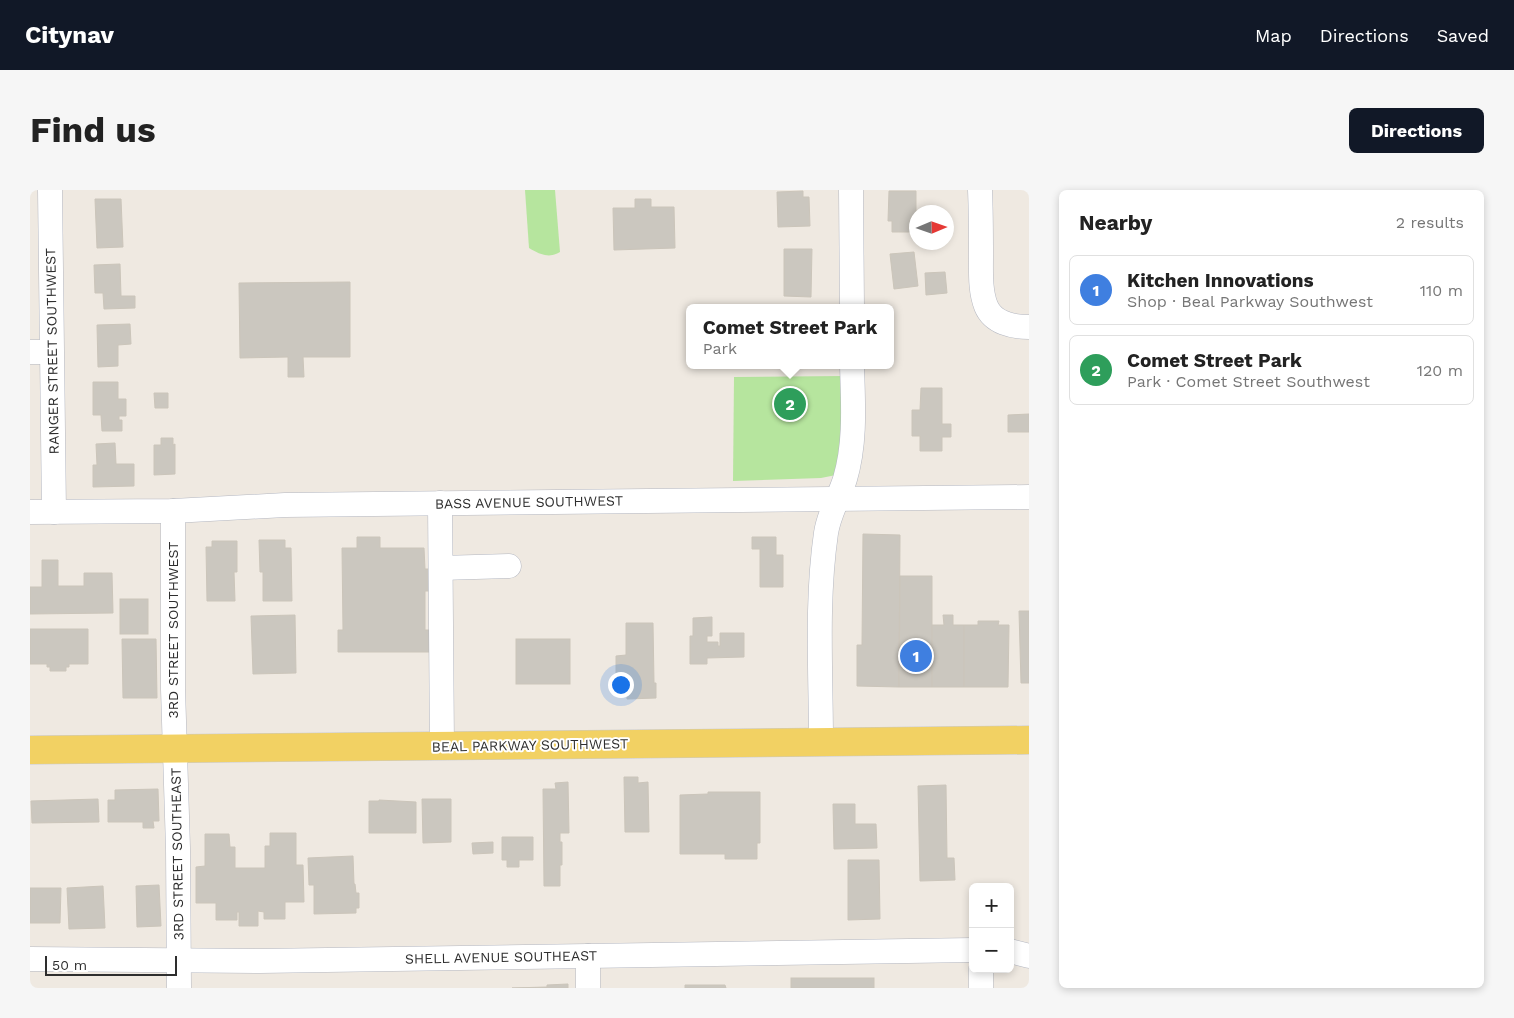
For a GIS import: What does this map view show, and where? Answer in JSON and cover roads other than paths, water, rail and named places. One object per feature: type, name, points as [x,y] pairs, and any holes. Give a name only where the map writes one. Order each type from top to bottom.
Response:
[{"type":"main road","name":"BEAL PARKWAY SOUTHWEST","points":[[30,750],[1029,740]]},
{"type":"street","name":"RANGER STREET SOUTHWEST","points":[[50,190],[41,352],[54,512]]},
{"type":"street","points":[[851,190],[852,304]]},
{"type":"street","points":[[980,190],[981,283],[986,306],[1003,323],[1015,327],[1029,327]]},
{"type":"street","points":[[821,743],[822,567],[828,519],[845,479],[853,428],[852,369]]},
{"type":"street","name":"BASS AVENUE SOUTHWEST","points":[[30,512],[173,511],[285,505],[1029,497]]},
{"type":"street","points":[[440,503],[442,746]]},
{"type":"street","name":"3RD STREET SOUTHWEST","points":[[173,511],[173,690],[175,749]]},
{"type":"street","points":[[441,568],[509,566]]},
{"type":"street","name":"3RD STREET SOUTHEAST","points":[[175,749],[179,988]]},
{"type":"street","name":"SHELL AVENUE SOUTHEAST","points":[[30,959],[260,961],[969,950]]},
{"type":"street","points":[[1014,952],[1029,956]]},
{"type":"street","points":[[588,956],[588,988]]},
{"type":"street","points":[[981,973],[981,988]]},
{"type":"place","name":"Comet Street Park","points":[[790,404]]},
{"type":"place","name":"Kitchen Innovations","points":[[916,656]]}]
